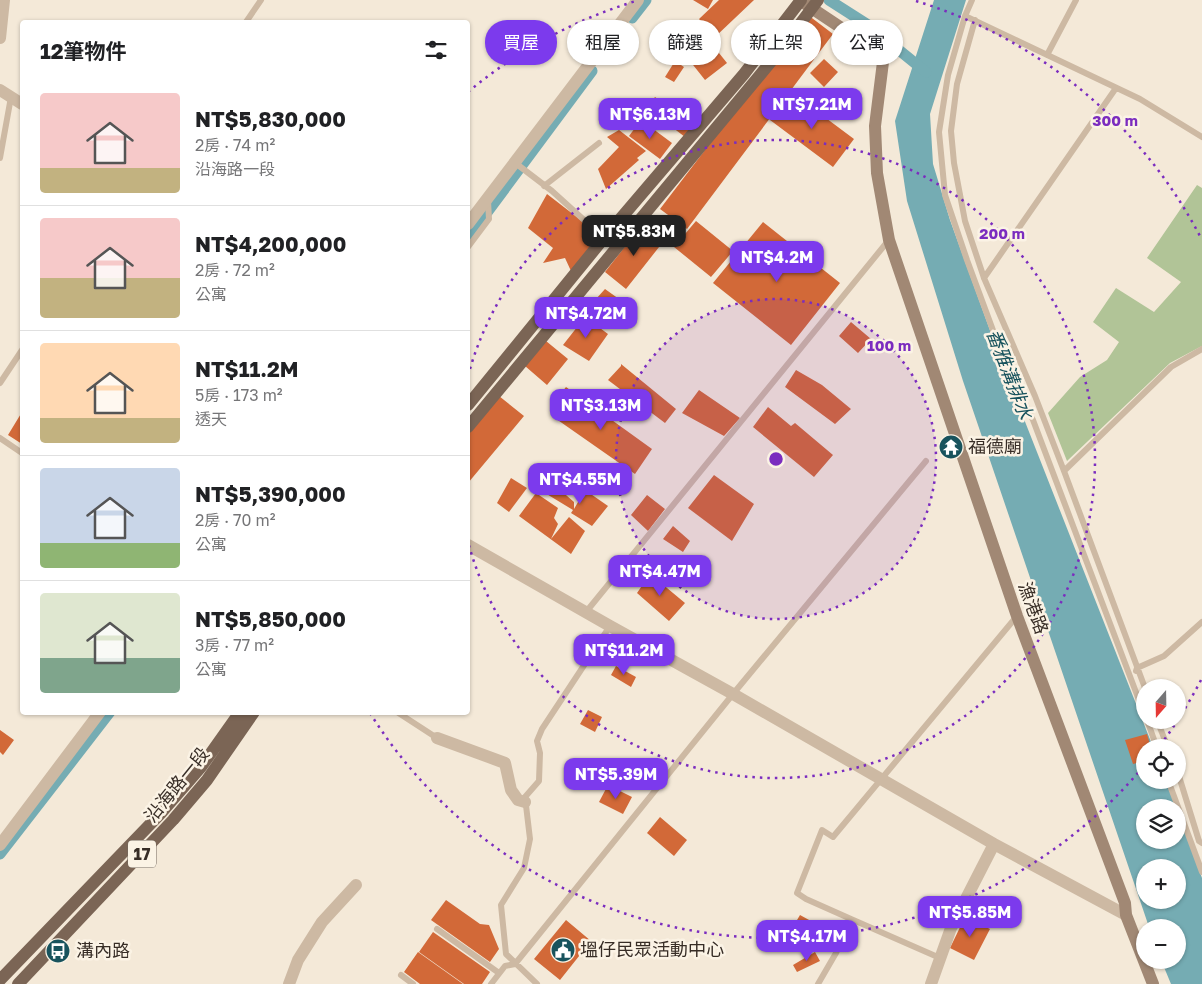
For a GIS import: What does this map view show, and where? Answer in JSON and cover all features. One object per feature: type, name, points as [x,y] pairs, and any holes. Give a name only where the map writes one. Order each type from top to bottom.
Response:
[{"type":"main road","points":[[470,402],[604,238],[744,74],[801,0]]},
{"type":"main road","points":[[470,424],[779,52],[815,4]]},
{"type":"main road","points":[[662,170],[672,179]]},
{"type":"main road","points":[[593,252],[604,262]]},
{"type":"main road","name":"沿海路一段","points":[[0,980],[161,814],[201,767],[238,715]]},
{"type":"main road","name":"沿海路一段","points":[[18,984],[173,820],[207,780],[252,715]]},
{"type":"street","points":[[0,38],[4,0]]},
{"type":"street","points":[[470,221],[638,0]]},
{"type":"street","name":"漁港路","points":[[801,0],[815,4],[879,53],[883,62],[875,126],[877,173],[889,240],[1017,616],[1125,904],[1126,915],[1154,984]]},
{"type":"street","points":[[0,90],[20,103]]},
{"type":"street","points":[[470,406],[479,413]]},
{"type":"street","points":[[470,545],[994,844],[1126,915]]},
{"type":"street","points":[[0,845],[98,715]]},
{"type":"street","points":[[437,738],[505,763],[511,790],[518,800],[525,802]]},
{"type":"street","points":[[931,984],[951,928],[994,844]]},
{"type":"street","points":[[289,984],[298,960],[322,922],[356,885]]},
{"type":"lane","points":[[247,20],[262,0]]},
{"type":"lane","points":[[972,0],[965,16],[948,75],[939,132],[945,195],[1004,360],[1033,420],[1136,691]]},
{"type":"lane","points":[[1047,55],[1076,0]]},
{"type":"lane","points":[[965,16],[1140,99],[1202,137]]},
{"type":"lane","points":[[975,20],[957,84],[951,131],[954,163],[965,221],[984,278],[1064,471],[1142,679]]},
{"type":"lane","points":[[984,278],[1116,88]]},
{"type":"lane","points":[[0,158],[11,97]]},
{"type":"lane","points":[[544,186],[598,143]]},
{"type":"lane","points":[[514,162],[604,238]]},
{"type":"lane","points":[[470,244],[489,219],[488,198]]},
{"type":"lane","points":[[586,612],[889,240]]},
{"type":"lane","points":[[1064,471],[1171,367],[1202,349]]},
{"type":"lane","points":[[0,384],[20,353]]},
{"type":"lane","points":[[0,438],[20,452]]},
{"type":"lane","points":[[491,984],[505,966],[515,964],[733,694],[926,461]]},
{"type":"lane","points":[[940,958],[806,899],[797,893],[822,830],[832,837],[1017,616]]},
{"type":"lane","points":[[1132,680],[1138,668],[1164,656],[1202,622]]},
{"type":"lane","points":[[537,984],[506,954],[501,905],[524,868],[530,839],[525,797],[539,781],[540,753],[537,741],[542,729],[610,626]]},
{"type":"lane","points":[[401,715],[437,738]]},
{"type":"lane","points":[[1171,789],[1202,872]]},
{"type":"lane","points":[[1183,789],[1199,841],[1202,842]]},
{"type":"lane","points":[[818,984],[836,953],[851,919]]},
{"type":"lane","points":[[437,929],[500,973]]},
{"type":"lane","points":[[400,975],[413,984]]},
{"type":"green space","points":[[1197,185],[1202,188],[1202,346],[1170,363],[1067,461],[1048,413],[1080,377],[1107,360],[1119,342],[1093,322],[1116,288],[1154,312],[1181,282],[1147,258]]},
{"type":"water","points":[[934,0],[966,0],[930,114],[933,164],[950,220],[1000,358],[1136,704],[1136,729],[1146,729],[1150,739],[1136,739],[1136,789],[1169,789],[1173,799],[1136,799],[1136,849],[1186,849],[1186,835],[1202,878],[1202,984],[1171,984],[1165,969],[1186,969],[1186,919],[1146,919],[1143,909],[1186,909],[1186,859],[1136,859],[1136,889],[963,381],[907,201],[895,121]]},
{"type":"building","points":[[693,0],[713,0],[708,9]]},
{"type":"building","points":[[719,0],[754,0],[721,31],[721,20],[699,19]]},
{"type":"building","points":[[808,15],[815,20],[804,20]]},
{"type":"building","points":[[821,25],[831,32],[831,37],[821,50]]},
{"type":"building","points":[[721,56],[727,63],[705,80],[693,65],[721,65]]},
{"type":"building","points":[[824,59],[838,72],[824,87],[810,73],[818,65],[821,65]]},
{"type":"building","points":[[672,65],[684,67],[674,82],[665,77]]},
{"type":"building","points":[[770,65],[810,65],[687,229],[660,209]]},
{"type":"building","points":[[800,88],[808,94],[805,99],[796,94]]},
{"type":"building","points":[[791,92],[854,139],[833,167],[770,120]]},
{"type":"building","points":[[655,97],[693,125],[685,137],[647,108]]},
{"type":"building","points":[[641,120],[672,143],[660,159],[629,136]]},
{"type":"building","points":[[619,130],[646,151],[637,158],[639,160],[606,189],[598,169],[619,147],[607,137]]},
{"type":"building","points":[[547,194],[604,238],[571,271],[565,258],[543,263],[553,248],[528,228]]},
{"type":"building","points":[[696,221],[733,251],[711,277],[674,247]]},
{"type":"building","points":[[763,222],[840,283],[791,345],[713,283]]},
{"type":"building","points":[[642,225],[663,242],[626,289],[605,272]]},
{"type":"building","points":[[605,289],[633,309],[625,323],[596,299]]},
{"type":"building","points":[[585,317],[608,334],[589,361],[563,345]]},
{"type":"building","points":[[851,322],[871,339],[858,353],[839,336]]},
{"type":"building","points":[[546,341],[568,359],[547,385],[525,366]]},
{"type":"building","points":[[621,364],[676,409],[665,423],[608,380]]},
{"type":"building","points":[[796,370],[822,385],[851,409],[835,424],[785,387]]},
{"type":"building","points":[[566,387],[652,449],[635,474],[552,416],[564,403],[558,397]]},
{"type":"building","points":[[699,390],[740,418],[724,436],[682,413]]},
{"type":"building","points":[[499,396],[524,416],[470,481],[470,432]]},
{"type":"building","points":[[768,407],[791,426],[795,423],[833,455],[814,477],[753,427]]},
{"type":"building","points":[[20,415],[20,443],[8,435]]},
{"type":"building","points":[[714,475],[754,504],[732,541],[688,508]]},
{"type":"building","points":[[511,478],[527,488],[509,512],[497,503]]},
{"type":"building","points":[[551,482],[574,502],[574,509],[585,490],[608,506],[592,526],[571,513],[573,510],[545,493]]},
{"type":"building","points":[[536,493],[558,508],[554,518],[558,524],[551,539],[569,517],[585,531],[571,554],[519,516]]},
{"type":"building","points":[[647,495],[665,509],[648,531],[631,515]]},
{"type":"building","points":[[673,526],[690,541],[683,552],[663,539]]},
{"type":"building","points":[[649,573],[685,603],[669,621],[637,593]]},
{"type":"building","points":[[616,666],[636,677],[631,687],[611,675]]},
{"type":"building","points":[[588,710],[602,717],[595,732],[580,724]]},
{"type":"building","points":[[0,730],[14,740],[3,755],[0,752]]},
{"type":"building","points":[[1147,734],[1148,739],[1136,739],[1136,763],[1133,764],[1125,740]]},
{"type":"building","points":[[608,785],[632,797],[623,814],[599,802]]},
{"type":"building","points":[[660,817],[687,840],[674,856],[647,833]]},
{"type":"building","points":[[446,900],[480,924],[489,925],[499,949],[490,962],[431,920]]},
{"type":"building","points":[[800,915],[820,926],[806,948],[787,937]]},
{"type":"building","points":[[965,917],[990,929],[974,960],[950,948]]},
{"type":"building","name":"塭仔民眾活動中心","points":[[566,920],[591,941],[560,980],[534,959]]},
{"type":"building","points":[[433,932],[490,972],[482,984],[464,984],[419,952]]},
{"type":"building","points":[[418,952],[463,984],[420,984],[404,972]]},
{"type":"building","points":[[815,952],[820,961],[797,972],[793,965]]},
{"type":"waterway","points":[[632,18],[646,0]]},
{"type":"waterway","points":[[829,0],[868,25],[926,72]]},
{"type":"waterway","points":[[470,235],[592,71]]},
{"type":"waterway","points":[[0,854],[108,715]]},
{"type":"place","name":"福德廟","points":[[951,447]]},
{"type":"place","name":"塭仔民眾活動中心","points":[[563,950]]},
{"type":"place","name":"溝內路","points":[[58,951]]},
{"type":"water label","name":"番雅溝排水","points":[[1010,374]]}]
